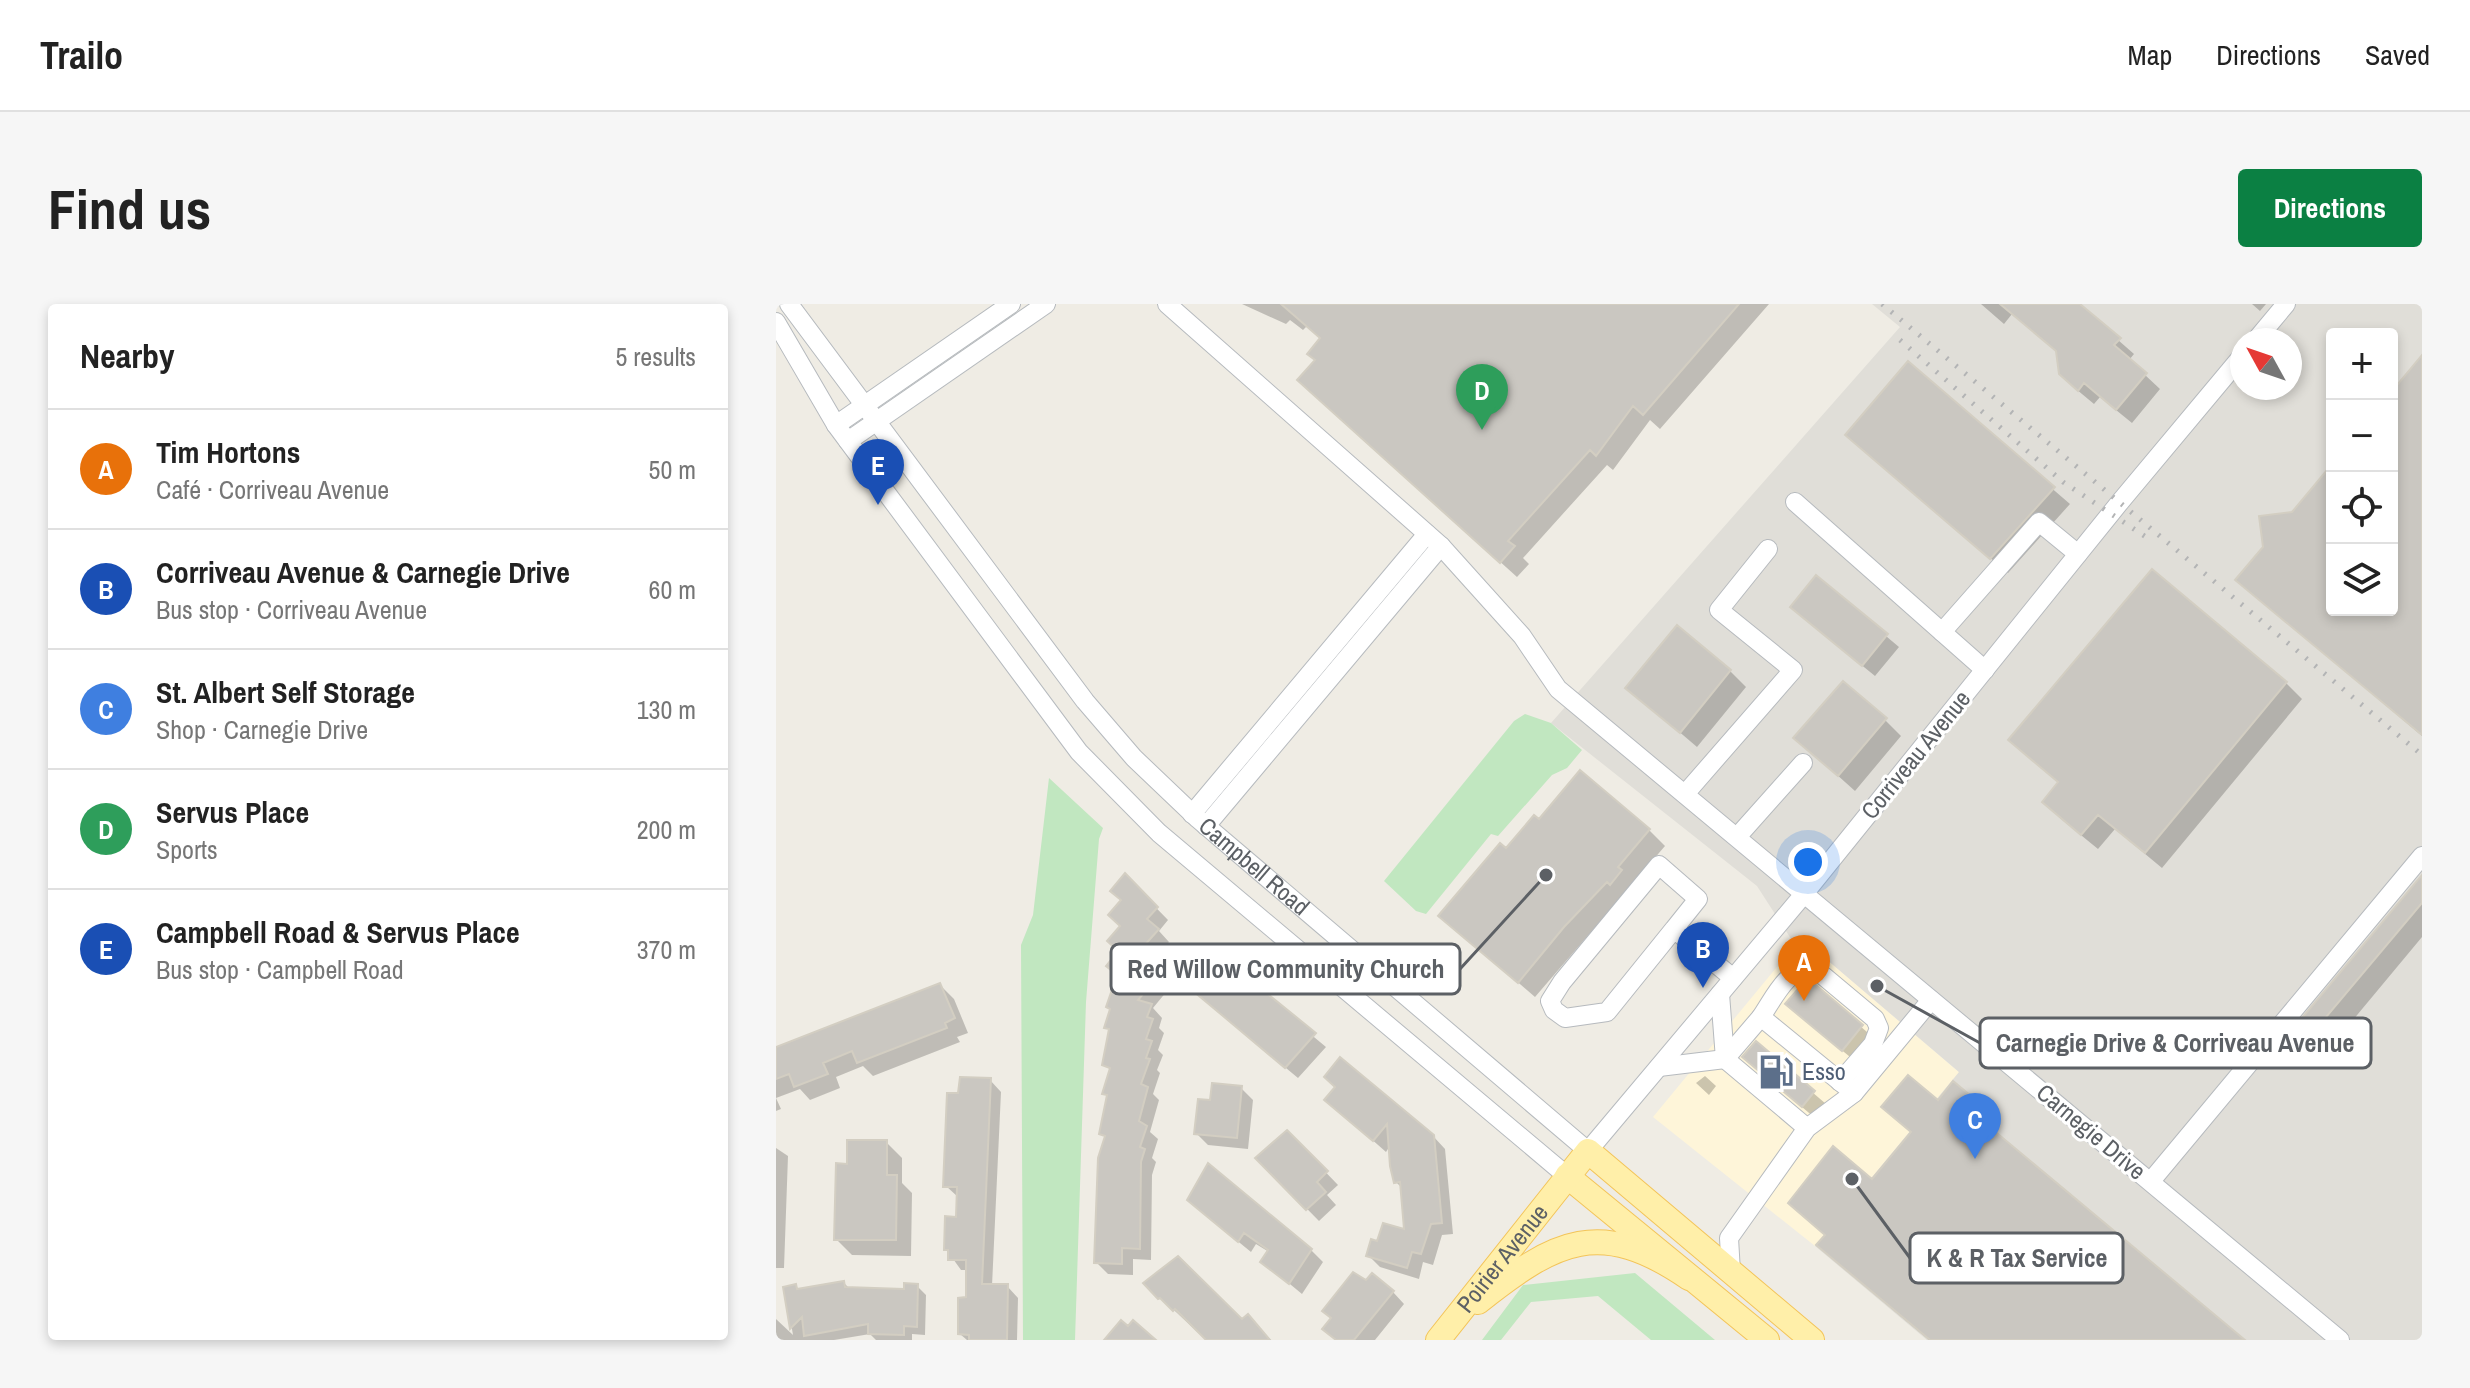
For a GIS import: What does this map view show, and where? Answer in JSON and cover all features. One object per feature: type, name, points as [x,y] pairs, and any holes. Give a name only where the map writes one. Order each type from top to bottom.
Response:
[{"type":"main road","name":"Poirier Avenue","points":[[1443,1333],[1588,1151]]},
{"type":"main road","name":"Campbell Road","points":[[1588,1151],[1812,1340]]},
{"type":"main road","name":"Campbell Road","points":[[1567,1176],[1767,1340]]},
{"type":"main road","points":[[1443,1333],[1524,1266],[1551,1251],[1576,1243],[1594,1241],[1632,1248],[1660,1258],[1689,1278]]},
{"type":"street","name":"Campbell Road","points":[[789,304],[1085,701],[1134,758],[1199,820],[1588,1151]]},
{"type":"street","points":[[842,433],[1011,304]]},
{"type":"street","points":[[870,413],[1046,304]]},
{"type":"street","name":"Carnegie Drive","points":[[1167,304],[1434,540],[1522,636],[1558,689],[2340,1340]]},
{"type":"street","points":[[2266,328],[2286,304]]},
{"type":"street","name":"Campbell Road","points":[[776,322],[842,433],[1051,716],[1112,788],[1210,877],[1567,1176]]},
{"type":"street","name":"Corriveau Avenue","points":[[1588,1151],[1804,894],[2230,370]]},
{"type":"street","points":[[1795,502],[1985,670]]},
{"type":"street","points":[[1942,632],[2039,522],[2078,554]]},
{"type":"street","points":[[1199,820],[1434,540]]},
{"type":"street","points":[[1685,794],[1793,670],[1719,610],[1768,549]]},
{"type":"street","points":[[1737,837],[1803,763]]},
{"type":"street","points":[[2151,1181],[2422,856]]},
{"type":"street","points":[[1659,865],[1698,899],[1674,929],[1607,1012],[1565,1018],[1554,1010],[1550,1001],[1562,982],[1659,865]]},
{"type":"street","points":[[1674,929],[1733,978]]},
{"type":"street","points":[[1659,1067],[1725,1059],[1792,974],[1804,968],[1814,968],[1875,1019],[1879,1028],[1847,1087]]},
{"type":"street","points":[[1720,994],[1725,1059],[1807,1128]]},
{"type":"street","points":[[1731,1272],[1729,1238],[1758,1201],[1772,1174],[1807,1128],[1931,1000]]},
{"type":"street","points":[[1761,1017],[1847,1087]]},
{"type":"shaded area","points":[[1872,304],[2422,304],[2422,1340],[1927,1340],[1815,1246],[1959,1072],[1812,947],[1795,945],[1757,886],[1551,723],[1900,327]]},
{"type":"shaded area","points":[[1795,945],[1812,947],[1960,1073],[1815,1246],[1653,1117]]},
{"type":"green space","points":[[1525,714],[1551,723],[1582,750],[1567,768],[1552,775],[1498,836],[1491,834],[1426,914],[1416,911],[1384,881],[1514,721]]},
{"type":"green space","points":[[1049,778],[1103,828],[1099,839],[1086,1002],[1075,1340],[1023,1340],[1021,945],[1033,915]]},
{"type":"green space","points":[[1635,1273],[1715,1340],[1651,1340],[1598,1296],[1531,1302],[1501,1340],[1482,1340],[1523,1285]]},
{"type":"building","points":[[1281,304],[1739,304],[1643,415],[1633,406],[1596,456],[1590,450],[1508,541],[1515,546],[1500,563],[1297,380],[1315,360],[1307,354],[1320,338]]},
{"type":"building","points":[[2000,304],[2080,304],[2121,338],[2114,345],[2147,373],[2116,410],[2084,383],[2078,391],[2059,374],[2056,351]]},
{"type":"building","points":[[2422,355],[2422,735],[2235,580],[2263,547],[2259,516],[2292,512],[2326,471],[2326,616],[2398,616],[2398,384]]},
{"type":"building","points":[[1908,361],[2055,487],[1990,559],[1845,435]]},
{"type":"building","points":[[2152,569],[2287,682],[2145,853],[2098,815],[2081,835],[2042,802],[2058,782],[2008,740]]},
{"type":"building","points":[[1816,575],[1888,634],[1862,666],[1790,607]]},
{"type":"building","points":[[1677,625],[1731,670],[1680,733],[1625,688]]},
{"type":"building","points":[[1843,681],[1887,718],[1838,776],[1793,738]]},
{"type":"building","points":[[1580,770],[1650,829],[1618,867],[1622,870],[1610,885],[1607,882],[1564,927],[1518,983],[1438,916],[1500,843],[1506,848],[1534,815],[1539,819]]},
{"type":"building","points":[[1125,873],[1158,907],[1147,919],[1159,929],[1143,947],[1155,957],[1145,968],[1156,978],[1138,1000],[1152,1004],[1147,1017],[1153,1019],[1146,1039],[1152,1041],[1146,1058],[1150,1059],[1141,1084],[1148,1087],[1139,1121],[1147,1126],[1140,1147],[1145,1149],[1141,1162],[1140,1249],[1122,1248],[1122,1264],[1094,1263],[1098,1158],[1105,1136],[1099,1134],[1107,1095],[1102,1094],[1110,1068],[1102,1065],[1109,1029],[1104,1028],[1110,1009],[1106,1007],[1117,975],[1106,966],[1118,951],[1107,941],[1120,926],[1108,915],[1121,900],[1110,891]]},
{"type":"building","points":[[2422,875],[2422,903],[2316,1029],[2302,1018]]},
{"type":"building","points":[[1207,945],[1316,1033],[1285,1068],[1192,990],[1197,984],[1192,980],[1194,960]]},
{"type":"building","points":[[1810,980],[1863,1025],[1842,1051],[1785,1004],[1804,982]]},
{"type":"building","points":[[940,983],[955,1018],[945,1023],[947,1028],[857,1063],[852,1051],[823,1063],[828,1074],[794,1087],[789,1074],[776,1079],[776,1047]]},
{"type":"building","name":"Esso","points":[[1756,1041],[1815,1091],[1802,1107],[1742,1057]]},
{"type":"building","points":[[1340,1057],[1434,1135],[1442,1223],[1431,1224],[1421,1254],[1412,1252],[1407,1268],[1366,1256],[1371,1239],[1377,1241],[1383,1223],[1404,1229],[1400,1182],[1394,1183],[1390,1166],[1387,1124],[1373,1141],[1324,1100],[1335,1087],[1324,1077]]},
{"type":"building","points":[[1908,1075],[1938,1100],[1953,1081],[1970,1095],[1962,1104],[2245,1340],[1930,1340],[1816,1245],[1825,1235],[1788,1203],[1833,1146],[1872,1179],[1911,1132],[1881,1107]]},
{"type":"building","points":[[960,1077],[991,1078],[982,1284],[1008,1284],[1007,1340],[969,1340],[969,1335],[958,1334],[958,1298],[966,1297],[966,1260],[948,1260],[948,1250],[944,1250],[945,1216],[956,1217],[957,1187],[943,1187],[947,1093],[958,1093]]},
{"type":"building","points":[[1212,1083],[1242,1086],[1237,1138],[1194,1134],[1198,1099],[1210,1100]]},
{"type":"building","points":[[1287,1130],[1328,1171],[1317,1182],[1326,1192],[1306,1210],[1255,1158]]},
{"type":"building","points":[[847,1140],[887,1140],[887,1175],[897,1175],[896,1240],[834,1240],[836,1163],[847,1164]]},
{"type":"building","points":[[1208,1163],[1312,1249],[1289,1284],[1260,1262],[1268,1250],[1244,1233],[1238,1242],[1187,1200]]},
{"type":"building","points":[[1178,1256],[1242,1319],[1248,1314],[1270,1340],[1206,1340],[1175,1309],[1173,1311],[1158,1299],[1143,1283]]},
{"type":"building","points":[[1353,1272],[1366,1280],[1372,1273],[1394,1291],[1354,1340],[1336,1340],[1322,1329],[1331,1318],[1322,1311]]},
{"type":"building","points":[[844,1281],[845,1287],[904,1289],[904,1283],[918,1284],[917,1327],[904,1326],[904,1335],[868,1334],[868,1324],[804,1336],[802,1317],[790,1329],[783,1287],[796,1284],[797,1289]]},
{"type":"building","points":[[1121,1320],[1128,1326],[1133,1320],[1156,1340],[1104,1340]]},
{"type":"railway","points":[[1882,304],[2422,755]]},
{"type":"railway","points":[[1900,340],[2063,482],[2149,539]]},
{"type":"place","name":"Servus Place","points":[[1482,430]]},
{"type":"place","name":"Campbell Road & Servus Place","points":[[878,505]]},
{"type":"place","name":"Red Willow Community Church","points":[[1546,875]]},
{"type":"place","name":"Carnegie Drive & Corriveau Avenue","points":[[1877,986]]},
{"type":"place","name":"Corriveau Avenue & Carnegie Drive","points":[[1703,988]]},
{"type":"place","name":"Tim Hortons","points":[[1804,1001]]},
{"type":"place","name":"Esso","points":[[1776,1072]]},
{"type":"place","name":"St. Albert Self Storage","points":[[1975,1159]]},
{"type":"place","name":"K & R Tax Service","points":[[1852,1179]]}]
